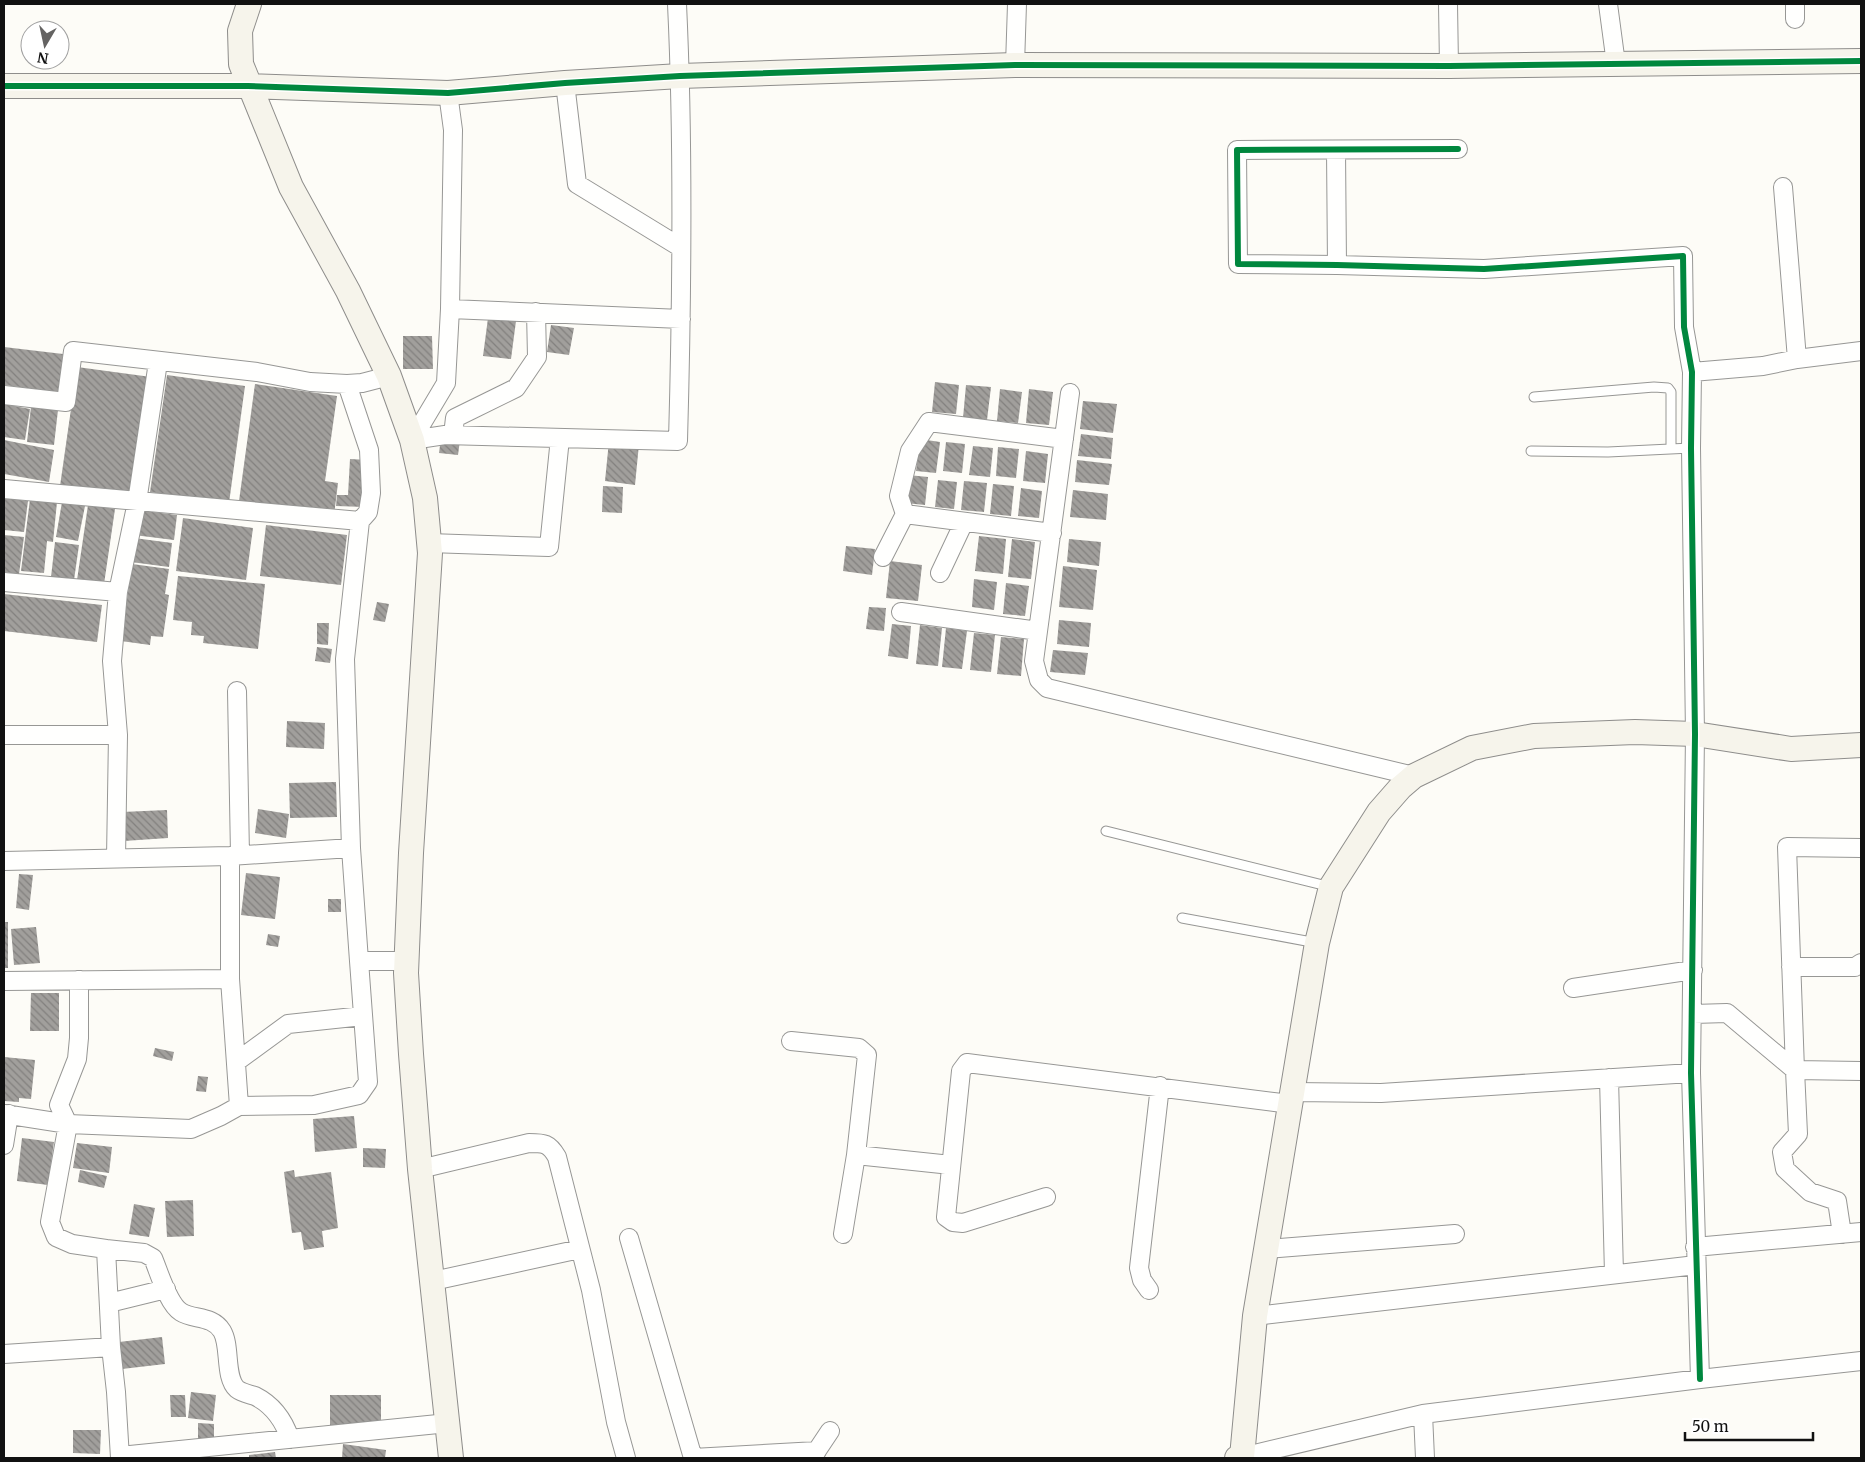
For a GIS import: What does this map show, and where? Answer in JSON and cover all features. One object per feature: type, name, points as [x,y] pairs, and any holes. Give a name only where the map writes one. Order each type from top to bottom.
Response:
[{"type":"street","points":[[249,4],[240,31],[241,64],[248,86],[291,187],[348,291],[389,376],[412,440],[425,498],[429,544],[427,620],[411,853],[406,961],[410,1054],[420,1169],[451,1458]]},
{"type":"street","points":[[412,440],[453,435],[678,441],[681,318],[680,76],[676,4]]},
{"type":"street","points":[[1015,65],[1017,4]]},
{"type":"street","points":[[1448,4],[1449,66]]},
{"type":"street","points":[[1608,4],[1616,64]]},
{"type":"street","points":[[4,86],[248,86],[448,93],[680,76],[1015,65],[1449,66],[1861,61]]},
{"type":"street","points":[[566,83],[577,184],[680,247]]},
{"type":"street","points":[[412,440],[446,384],[450,309],[452,130],[448,93]]},
{"type":"street","points":[[1458,149],[1237,150],[1238,264],[1484,269],[1683,256],[1684,327],[1692,372],[1691,448],[1695,734],[1691,1073],[1700,1379]]},
{"type":"street","points":[[1336,150],[1337,265]]},
{"type":"street","points":[[1782,187],[1797,359]]},
{"type":"street","points":[[450,309],[681,318]]},
{"type":"street","points":[[453,435],[455,418],[516,388],[532,365],[537,357],[536,312]]},
{"type":"street","points":[[4,395],[66,402],[73,351],[257,372],[310,382],[347,384],[389,376]]},
{"type":"street","points":[[1692,372],[1763,366],[1797,359],[1861,351]]},
{"type":"street","points":[[116,858],[118,735],[112,661],[118,592],[137,502],[158,362]]},
{"type":"street","points":[[4,1145],[6,1114],[68,1124],[191,1129],[239,1106],[314,1105],[359,1095],[368,1082],[351,848],[345,659],[360,521],[368,512],[371,493],[369,450],[347,384]]},
{"type":"street","points":[[1070,393],[1034,661],[1039,680],[1048,688],[1414,776]]},
{"type":"street","points":[[883,557],[905,514],[899,496],[910,451],[929,422],[1064,439]]},
{"type":"street","points":[[429,544],[549,547],[560,438]]},
{"type":"street","points":[[4,489],[360,521]]},
{"type":"street","points":[[905,514],[1052,533]]},
{"type":"street","points":[[940,572],[964,522]]},
{"type":"street","points":[[4,582],[118,592]]},
{"type":"street","points":[[901,612],[1038,630]]},
{"type":"street","points":[[237,691],[235,855],[230,979],[239,1106]]},
{"type":"street","points":[[1861,745],[1791,750],[1695,734],[1635,732],[1534,736],[1472,748],[1414,776],[1400,788],[1379,812],[1331,887],[1317,943],[1255,1316],[1240,1457],[1422,1414],[1861,1361]]},
{"type":"street","points":[[4,736],[118,735]]},
{"type":"street","points":[[1842,1234],[1837,1201],[1810,1192],[1785,1169],[1782,1152],[1798,1134],[1787,847],[1861,848]]},
{"type":"street","points":[[4,861],[235,855],[351,848]]},
{"type":"street","points":[[359,962],[406,961]]},
{"type":"street","points":[[1791,967],[1855,967],[1861,963]]},
{"type":"street","points":[[1573,988],[1693,970]]},
{"type":"street","points":[[4,981],[230,979]]},
{"type":"street","points":[[79,980],[80,1038],[77,1060],[59,1105],[68,1124],[50,1222],[56,1237],[72,1244],[144,1253],[153,1258],[172,1303],[181,1312],[208,1319],[221,1330],[226,1344],[233,1383],[238,1390],[255,1396],[269,1405],[285,1423],[290,1439]]},
{"type":"street","points":[[1693,1014],[1727,1013],[1795,1070],[1861,1071]]},
{"type":"street","points":[[236,1062],[288,1024],[363,1016]]},
{"type":"street","points":[[791,1041],[859,1048],[867,1055],[856,1155],[843,1234]]},
{"type":"street","points":[[1046,1197],[963,1223],[953,1222],[946,1217],[961,1071],[967,1063],[1160,1086],[1291,1098],[1691,1073]]},
{"type":"street","points":[[1609,1078],[1614,1274]]},
{"type":"street","points":[[1149,1290],[1142,1280],[1138,1268],[1160,1086]]},
{"type":"street","points":[[420,1169],[530,1143],[544,1144],[557,1157],[591,1290],[616,1422],[626,1458]]},
{"type":"street","points":[[856,1155],[951,1166]]},
{"type":"street","points":[[1695,1247],[1861,1232]]},
{"type":"street","points":[[1266,1250],[1455,1234]]},
{"type":"street","points":[[630,1238],[693,1458],[815,1454],[830,1431]]},
{"type":"street","points":[[106,1249],[111,1347],[120,1457],[448,1423]]},
{"type":"street","points":[[433,1281],[580,1249]]},
{"type":"street","points":[[1255,1316],[1696,1265]]},
{"type":"street","points":[[109,1303],[166,1290]]},
{"type":"street","points":[[4,1354],[111,1347]]},
{"type":"street","points":[[1422,1414],[1425,1458]]},
{"type":"lane","points":[[1534,397],[1654,387],[1668,388],[1671,392],[1671,450]]},
{"type":"lane","points":[[1532,451],[1608,452],[1691,448]]},
{"type":"lane","points":[[1106,831],[1331,887]]},
{"type":"lane","points":[[1182,918],[1317,943]]},
{"type":"building","points":[[488,318],[516,321],[511,359],[483,356]]},
{"type":"building","points":[[551,325],[574,328],[569,355],[547,352]]},
{"type":"building","points":[[403,336],[432,336],[433,369],[403,369]]},
{"type":"building","points":[[4,347],[63,354],[58,392],[4,385]]},
{"type":"building","points":[[77,367],[151,377],[135,496],[60,486]]},
{"type":"building","points":[[167,375],[245,386],[229,503],[150,492]]},
{"type":"building","points":[[935,382],[959,385],[956,414],[932,412]]},
{"type":"building","points":[[255,384],[337,396],[325,481],[338,483],[334,515],[239,501]]},
{"type":"building","points":[[966,385],[991,387],[987,420],[963,418]]},
{"type":"building","points":[[1000,389],[1022,392],[1018,423],[997,421]]},
{"type":"building","points":[[1029,389],[1053,392],[1049,425],[1026,423]]},
{"type":"building","points":[[1083,401],[1117,404],[1113,433],[1080,429]]},
{"type":"building","points":[[4,404],[30,409],[25,440],[4,437]]},
{"type":"building","points":[[31,407],[58,410],[54,445],[27,442]]},
{"type":"building","points":[[1081,434],[1113,438],[1111,459],[1078,456]]},
{"type":"building","points":[[441,438],[460,440],[458,455],[439,453]]},
{"type":"building","points":[[920,439],[940,442],[936,473],[916,471]]},
{"type":"building","points":[[4,440],[54,450],[49,482],[4,474]]},
{"type":"building","points":[[609,441],[639,444],[635,485],[605,481]]},
{"type":"building","points":[[946,442],[965,444],[962,473],[943,471]]},
{"type":"building","points":[[973,446],[993,448],[990,477],[969,475]]},
{"type":"building","points":[[998,447],[1019,449],[1016,478],[996,476]]},
{"type":"building","points":[[1026,451],[1048,454],[1045,483],[1023,481]]},
{"type":"building","points":[[350,459],[368,460],[365,507],[336,506],[337,495],[348,495]]},
{"type":"building","points":[[1077,460],[1112,464],[1109,485],[1075,482]]},
{"type":"building","points":[[908,475],[928,477],[925,505],[905,503]]},
{"type":"building","points":[[938,480],[957,482],[954,509],[935,507]]},
{"type":"building","points":[[964,481],[987,483],[984,512],[961,510]]},
{"type":"building","points":[[993,484],[1014,486],[1011,516],[990,514]]},
{"type":"building","points":[[603,486],[623,487],[622,513],[602,512]]},
{"type":"building","points":[[1021,488],[1042,491],[1039,518],[1018,516]]},
{"type":"building","points":[[1073,490],[1108,494],[1106,520],[1070,517]]},
{"type":"building","points":[[4,498],[28,501],[24,532],[4,530]]},
{"type":"building","points":[[30,499],[57,502],[53,542],[47,541],[44,573],[21,571]]},
{"type":"building","points":[[62,502],[85,506],[78,541],[56,537]]},
{"type":"building","points":[[88,505],[115,509],[104,584],[77,580]]},
{"type":"building","points":[[137,510],[177,515],[174,540],[134,535]]},
{"type":"building","points":[[183,518],[253,528],[246,580],[176,571]]},
{"type":"building","points":[[266,525],[347,535],[341,585],[260,576]]},
{"type":"building","points":[[4,535],[24,537],[19,574],[4,572]]},
{"type":"building","points":[[979,536],[1006,539],[1003,574],[975,571]]},
{"type":"building","points":[[134,538],[172,543],[169,567],[131,562]]},
{"type":"building","points":[[1012,539],[1035,542],[1031,579],[1008,577]]},
{"type":"building","points":[[1069,539],[1101,542],[1099,566],[1067,562]]},
{"type":"building","points":[[55,542],[79,545],[74,580],[51,577]]},
{"type":"building","points":[[846,546],[875,549],[872,575],[843,571]]},
{"type":"building","points":[[890,561],[922,565],[918,601],[886,598]]},
{"type":"building","points":[[132,564],[169,569],[165,594],[169,595],[163,637],[151,636],[150,645],[121,641]]},
{"type":"building","points":[[1063,566],[1097,570],[1093,610],[1059,607]]},
{"type":"building","points":[[178,576],[265,584],[258,649],[203,643],[204,636],[191,635],[192,622],[173,620]]},
{"type":"building","points":[[974,579],[997,582],[994,610],[972,607]]},
{"type":"building","points":[[1006,583],[1029,586],[1025,616],[1003,614]]},
{"type":"building","points":[[4,594],[102,605],[97,642],[4,631]]},
{"type":"building","points":[[377,602],[389,604],[385,622],[373,620]]},
{"type":"building","points":[[869,607],[886,608],[884,631],[866,629]]},
{"type":"building","points":[[1059,620],[1091,623],[1089,647],[1057,644]]},
{"type":"building","points":[[317,623],[329,623],[328,645],[317,644]]},
{"type":"building","points":[[892,624],[911,626],[908,659],[888,656]]},
{"type":"building","points":[[920,625],[942,628],[938,666],[916,664]]},
{"type":"building","points":[[946,628],[967,631],[962,669],[942,667]]},
{"type":"building","points":[[974,633],[995,635],[991,672],[970,670]]},
{"type":"building","points":[[1001,637],[1024,639],[1021,676],[997,674]]},
{"type":"building","points":[[317,647],[332,649],[330,663],[315,661]]},
{"type":"building","points":[[1053,650],[1088,653],[1085,675],[1050,672]]},
{"type":"building","points":[[287,721],[325,723],[324,749],[286,747]]},
{"type":"building","points":[[336,782],[337,817],[290,818],[289,783]]},
{"type":"building","points":[[258,809],[289,814],[286,838],[255,833]]},
{"type":"building","points":[[167,810],[168,838],[124,841],[122,812]]},
{"type":"building","points":[[246,873],[280,877],[275,919],[241,915]]},
{"type":"building","points":[[19,874],[33,875],[29,910],[16,908]]},
{"type":"building","points":[[328,899],[341,899],[341,912],[328,912]]},
{"type":"building","points":[[4,922],[8,922],[8,968],[4,968]]},
{"type":"building","points":[[36,927],[40,963],[14,965],[11,929]]},
{"type":"building","points":[[268,934],[280,936],[278,947],[266,945]]},
{"type":"building","points":[[31,993],[59,993],[59,1031],[30,1031]]},
{"type":"building","points":[[155,1048],[174,1052],[172,1061],[153,1056]]},
{"type":"building","points":[[4,1057],[35,1060],[31,1099],[19,1098],[19,1102],[4,1101]]},
{"type":"building","points":[[198,1076],[208,1077],[206,1092],[196,1091]]},
{"type":"building","points":[[354,1116],[357,1148],[315,1152],[313,1119]]},
{"type":"building","points":[[22,1138],[54,1142],[48,1185],[17,1181]]},
{"type":"building","points":[[77,1143],[112,1147],[109,1173],[73,1168]]},
{"type":"building","points":[[363,1148],[386,1149],[385,1168],[363,1167]]},
{"type":"building","points":[[80,1170],[107,1176],[104,1188],[78,1182]]},
{"type":"building","points":[[294,1170],[295,1177],[331,1172],[338,1228],[322,1231],[324,1247],[304,1250],[301,1232],[292,1233],[284,1172]]},
{"type":"building","points":[[193,1200],[194,1236],[167,1237],[165,1201]]},
{"type":"building","points":[[134,1204],[155,1208],[149,1237],[129,1234]]},
{"type":"building","points":[[162,1337],[165,1364],[122,1369],[119,1342]]},
{"type":"building","points":[[191,1392],[216,1395],[213,1421],[188,1418]]},
{"type":"building","points":[[170,1395],[185,1395],[186,1417],[171,1417]]},
{"type":"building","points":[[330,1395],[381,1395],[381,1425],[330,1425]]},
{"type":"building","points":[[198,1423],[214,1424],[214,1442],[198,1442]]},
{"type":"building","points":[[73,1430],[101,1430],[100,1454],[73,1453]]},
{"type":"building","points":[[343,1444],[386,1450],[385,1458],[342,1458]]},
{"type":"building","points":[[275,1452],[276,1458],[249,1458],[249,1455]]},
{"type":"cycle path","points":[[4,86],[248,86],[448,93],[680,76],[1015,65],[1449,66],[1861,61]]},
{"type":"cycle path","points":[[1458,149],[1237,150],[1238,264],[1484,269],[1683,256],[1684,327],[1692,372],[1691,448],[1695,734],[1691,1073],[1700,1379]]}]
